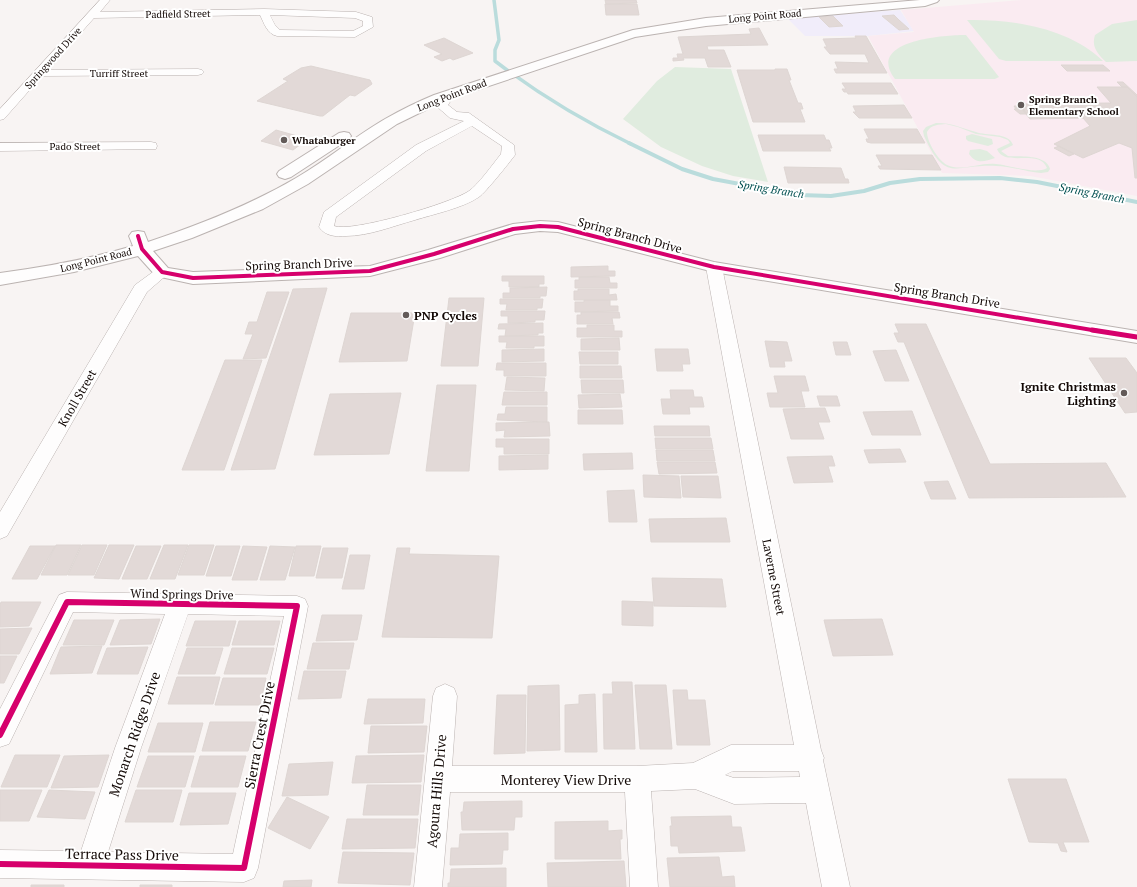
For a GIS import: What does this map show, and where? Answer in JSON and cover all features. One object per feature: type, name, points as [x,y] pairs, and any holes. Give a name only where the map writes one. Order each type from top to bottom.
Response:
[{"type":"main road","points":[[806,6],[818,0]]},
{"type":"main road","name":"Long Point Road","points":[[486,77],[532,68],[607,42],[654,30],[706,22],[884,0]]},
{"type":"main road","name":"Long Point Road","points":[[0,266],[197,231],[254,207],[290,188],[324,168],[386,124],[436,98],[520,61],[620,30],[654,22],[735,12],[806,6],[925,3],[933,0]]},
{"type":"main road","name":"Spring Branch Drive","points":[[162,272],[193,278],[370,271],[434,254],[513,229],[540,226],[572,229],[714,267],[1137,337]]},
{"type":"main road","points":[[140,242],[162,272]]},
{"type":"main road","name":"Long Point Road","points":[[0,279],[57,270],[140,242]]},
{"type":"street","name":"Springwood Drive","points":[[0,116],[105,0]]},
{"type":"street","name":"Padfield Street","points":[[92,15],[264,12],[356,15],[368,19],[368,27],[355,34],[277,33],[270,26],[264,12]]},
{"type":"street","name":"Turriff Street","points":[[40,73],[198,72]]},
{"type":"street","points":[[436,98],[441,105],[454,115],[469,119],[508,145],[508,155],[474,194],[447,206],[374,227],[347,232],[331,231],[326,227],[329,215],[421,148],[469,119]]},
{"type":"street","name":"Pado Street","points":[[0,147],[150,146]]},
{"type":"street","name":"Laverne Street","points":[[714,267],[792,673],[811,758],[836,887]]},
{"type":"street","name":"Knoll Street","points":[[0,530],[141,289],[162,272]]},
{"type":"street","name":"Wind Springs Drive","points":[[3,721],[66,602],[297,606]]},
{"type":"street","name":"Monarch Ridge Drive","points":[[90,866],[128,748],[180,604]]},
{"type":"street","name":"Sierra Crest Drive","points":[[244,868],[297,606]]},
{"type":"street","name":"Agoura Hills Drive","points":[[428,887],[445,696]]},
{"type":"street","name":"Monterey View Drive","points":[[437,779],[638,779],[695,776],[731,758],[811,758]]},
{"type":"street","name":"Monterey View Drive","points":[[695,776],[734,791],[817,790]]},
{"type":"street","points":[[638,779],[644,887]]},
{"type":"street","name":"Terrace Pass Drive","points":[[0,864],[244,868]]},
{"type":"shaded area","name":"Spring Branch Elementary School","points":[[1022,0],[1137,0],[1137,196],[1030,176],[942,173],[868,36],[914,32],[901,10]]},
{"type":"shaded area","points":[[900,10],[914,31],[868,36],[805,36],[787,18]]},
{"type":"green space","points":[[967,20],[1003,21],[1057,33],[1089,50],[1103,61],[1006,61],[999,59]]},
{"type":"green space","points":[[1137,20],[1137,61],[1106,62],[1095,47],[1095,35],[1112,24]]},
{"type":"green space","points":[[966,35],[999,77],[995,79],[895,79],[889,66],[890,56],[899,48],[911,42],[926,39],[942,36]]},
{"type":"green space","points":[[675,67],[731,69],[768,182],[733,176],[702,166],[661,147],[623,119],[657,81]]},
{"type":"green space","points":[[936,123],[947,124],[957,126],[980,133],[1002,136],[1011,141],[1013,145],[1001,151],[1008,156],[1032,157],[1043,161],[1048,164],[1050,169],[1048,172],[1041,173],[1002,166],[982,166],[961,168],[952,168],[945,166],[939,161],[932,151],[924,136],[923,131],[926,127]],"holes":[[[946,124],[976,134],[1000,137],[1008,140],[1010,143],[997,149],[1001,154],[1014,158],[1037,159],[1043,162],[1047,168],[1042,170],[1029,170],[996,164],[984,164],[959,168],[947,165],[940,159],[934,150],[927,136],[927,132],[933,126],[938,125]]]},
{"type":"green space","points":[[972,134],[992,139],[993,144],[988,146],[968,141],[966,136]]},
{"type":"green space","points":[[980,149],[987,151],[995,158],[977,161],[969,154],[970,150]]},
{"type":"building","points":[[605,0],[636,0],[637,3],[606,4]]},
{"type":"building","points":[[605,4],[637,4],[639,15],[606,15]]},
{"type":"building","points":[[894,15],[909,29],[899,30],[882,16]]},
{"type":"building","points":[[833,16],[843,26],[829,27],[819,17]]},
{"type":"building","points":[[759,28],[768,45],[707,46],[708,50],[724,50],[731,67],[708,67],[705,58],[683,58],[684,60],[673,61],[673,58],[678,58],[677,54],[683,54],[678,37],[751,34],[749,29]]},
{"type":"building","points":[[855,36],[866,36],[887,73],[836,73],[834,69],[838,69],[835,62],[869,63],[865,54],[830,54],[824,47],[827,47],[823,39],[856,38]]},
{"type":"building","points":[[444,38],[473,53],[453,60],[450,58],[442,61],[434,57],[442,54],[424,45]]},
{"type":"building","points":[[1061,65],[1103,65],[1110,71],[1067,71]]},
{"type":"building","points":[[311,66],[370,80],[372,84],[355,96],[350,95],[323,116],[257,101],[288,81],[283,79],[301,68]]},
{"type":"building","points":[[787,69],[791,80],[789,80],[798,103],[801,103],[803,109],[800,109],[805,122],[753,122],[737,70]]},
{"type":"building","points":[[1117,82],[1123,82],[1137,95],[1137,97],[1127,87],[1122,87]]},
{"type":"building","points":[[842,83],[891,83],[898,94],[848,94],[842,89],[846,89]]},
{"type":"building","points":[[1097,87],[1127,87],[1137,97],[1137,178],[1135,178],[1132,148],[1119,143],[1083,158],[1054,144],[1090,126],[1083,118],[1030,119],[1018,104],[1111,103]]},
{"type":"building","points":[[904,105],[912,118],[859,118],[853,112],[856,112],[853,106]]},
{"type":"building","points":[[1014,106],[1021,106],[1027,114],[1020,114],[1014,109],[1016,109]]},
{"type":"building","points":[[864,129],[917,129],[925,143],[871,143],[867,142],[866,139],[869,139]]},
{"type":"building","name":"Whataburger","points":[[276,130],[308,139],[293,150],[261,141]]},
{"type":"building","points":[[758,135],[824,135],[826,140],[829,140],[832,148],[829,148],[831,151],[763,151]]},
{"type":"building","points":[[1059,146],[1074,154],[1069,156],[1054,148]]},
{"type":"building","points":[[876,155],[932,155],[941,170],[880,169],[878,166],[882,166]]},
{"type":"building","points":[[784,167],[841,168],[845,179],[848,179],[849,183],[788,183]]},
{"type":"building","points":[[608,266],[608,271],[615,271],[615,276],[571,277],[571,267]]},
{"type":"building","points":[[502,276],[544,276],[544,284],[539,284],[539,287],[509,287],[509,281],[502,281]]},
{"type":"building","points":[[579,277],[609,277],[610,283],[617,283],[617,288],[575,288],[575,280],[579,280]]},
{"type":"building","points":[[547,287],[546,296],[540,296],[540,298],[503,298],[503,293],[510,293],[510,288]]},
{"type":"building","points":[[327,288],[275,469],[231,470],[293,289]]},
{"type":"building","points":[[578,289],[609,289],[609,295],[616,294],[617,300],[574,300],[574,291],[578,291]]},
{"type":"building","points":[[267,292],[289,292],[266,358],[243,359],[253,334],[245,334],[249,322],[257,322]]},
{"type":"building","points":[[449,298],[484,298],[478,366],[441,366]]},
{"type":"building","points":[[500,299],[543,299],[542,308],[537,308],[537,310],[506,310],[507,304],[500,304]]},
{"type":"building","points":[[584,300],[610,300],[610,306],[618,306],[618,311],[575,312],[575,302],[584,302]]},
{"type":"building","points":[[501,311],[545,311],[544,320],[535,320],[535,322],[508,323],[508,316],[501,316]]},
{"type":"building","points":[[581,312],[619,312],[620,318],[612,318],[613,324],[577,324],[577,315],[581,315]]},
{"type":"building","points":[[351,313],[415,313],[407,361],[339,362]]},
{"type":"building","points":[[543,323],[543,333],[538,333],[538,335],[505,336],[506,329],[498,329],[499,324]]},
{"type":"building","points":[[895,324],[926,324],[990,464],[1106,463],[1126,497],[969,498],[904,342],[898,342],[894,333],[899,333]]},
{"type":"building","points":[[587,325],[614,325],[614,331],[622,331],[622,337],[577,337],[577,328],[587,328]]},
{"type":"building","points":[[499,336],[544,336],[544,346],[534,346],[534,348],[506,348],[507,342],[499,342]]},
{"type":"building","points":[[619,338],[620,350],[581,350],[581,339]]},
{"type":"building","points":[[765,341],[787,342],[792,361],[784,361],[785,367],[770,367]]},
{"type":"building","points":[[833,342],[847,342],[851,355],[836,355]]},
{"type":"building","points":[[544,349],[544,361],[502,362],[502,350]]},
{"type":"building","points":[[655,349],[688,349],[690,364],[682,364],[683,371],[657,371]]},
{"type":"building","points":[[896,350],[909,381],[885,381],[873,351]]},
{"type":"building","points":[[579,352],[618,352],[618,364],[580,364]]},
{"type":"building","name":"Ignite Christmas Lighting","points":[[1089,358],[1126,358],[1137,373],[1137,412],[1125,413]]},
{"type":"building","points":[[225,360],[262,360],[224,470],[182,470]]},
{"type":"building","points":[[497,363],[546,363],[546,376],[504,376],[504,370],[496,370]]},
{"type":"building","points":[[580,366],[621,366],[622,378],[580,378]]},
{"type":"building","points":[[774,376],[805,376],[809,391],[801,391],[805,407],[770,407],[767,393],[778,393]]},
{"type":"building","points":[[507,377],[545,378],[544,391],[505,390]]},
{"type":"building","points":[[581,380],[623,380],[624,393],[582,393]]},
{"type":"building","points":[[437,385],[476,385],[469,471],[426,471]]},
{"type":"building","points":[[670,390],[693,390],[694,397],[702,397],[704,407],[689,407],[690,414],[663,414],[661,399],[671,399]]},
{"type":"building","points":[[504,392],[547,392],[547,405],[502,405]]},
{"type":"building","points":[[401,393],[389,454],[314,455],[330,394]]},
{"type":"building","points":[[620,394],[622,407],[579,408],[578,395]]},
{"type":"building","points":[[817,396],[837,396],[840,406],[820,406]]},
{"type":"building","points":[[506,407],[547,407],[547,422],[497,420],[498,414],[505,414]]},
{"type":"building","points":[[825,408],[830,422],[818,422],[824,439],[791,439],[783,409]]},
{"type":"building","points":[[578,410],[622,410],[623,424],[578,424]]},
{"type":"building","points":[[912,411],[921,435],[872,435],[863,412]]},
{"type":"building","points":[[549,422],[550,436],[504,437],[505,430],[496,431],[496,423]]},
{"type":"building","points":[[654,426],[709,426],[710,436],[655,436]]},
{"type":"building","points":[[655,438],[711,438],[713,449],[656,449]]},
{"type":"building","points":[[496,439],[549,439],[549,454],[504,454],[504,447],[496,447]]},
{"type":"building","points":[[900,449],[906,462],[869,463],[864,450]]},
{"type":"building","points":[[656,450],[713,450],[715,461],[657,461]]},
{"type":"building","points":[[632,453],[633,469],[584,470],[583,454]]},
{"type":"building","points":[[548,455],[548,469],[499,470],[499,456]]},
{"type":"building","points":[[832,456],[835,466],[828,466],[833,482],[794,483],[787,457]]},
{"type":"building","points":[[657,462],[715,462],[717,473],[659,474]]},
{"type":"building","points":[[643,475],[679,476],[681,498],[644,497]]},
{"type":"building","points":[[681,476],[718,476],[721,498],[683,497]]},
{"type":"building","points":[[948,481],[956,499],[931,499],[924,482]]},
{"type":"building","points":[[634,490],[637,522],[609,522],[607,491]]},
{"type":"building","points":[[726,518],[730,542],[651,542],[649,519]]},
{"type":"building","points":[[56,545],[81,545],[67,575],[41,575]]},
{"type":"building","points":[[82,545],[107,545],[94,575],[68,575]]},
{"type":"building","points":[[109,545],[134,545],[119,579],[94,578]]},
{"type":"building","points":[[164,545],[188,545],[175,579],[150,579]]},
{"type":"building","points":[[189,545],[214,545],[204,575],[178,575]]},
{"type":"building","points":[[30,546],[55,546],[37,579],[12,579]]},
{"type":"building","points":[[136,546],[161,546],[147,579],[122,579]]},
{"type":"building","points":[[216,546],[240,546],[231,576],[206,576]]},
{"type":"building","points":[[243,546],[267,547],[257,580],[232,580]]},
{"type":"building","points":[[270,546],[295,547],[285,580],[260,580]]},
{"type":"building","points":[[296,546],[321,546],[314,576],[289,576]]},
{"type":"building","points":[[323,548],[348,548],[342,578],[316,578]]},
{"type":"building","points":[[397,548],[410,548],[409,554],[499,556],[492,638],[382,637]]},
{"type":"building","points":[[350,555],[370,555],[364,589],[342,589]]},
{"type":"building","points":[[652,578],[722,579],[726,607],[654,606]]},
{"type":"building","points":[[622,601],[653,602],[653,626],[622,625]]},
{"type":"building","points":[[1,602],[41,602],[29,626],[0,627]]},
{"type":"building","points":[[322,615],[362,615],[357,640],[316,641]]},
{"type":"building","points":[[160,619],[151,644],[110,645],[120,620]]},
{"type":"building","points":[[882,619],[893,655],[833,656],[824,620]]},
{"type":"building","points":[[74,620],[114,620],[104,645],[63,645]]},
{"type":"building","points":[[195,621],[236,621],[229,646],[186,646]]},
{"type":"building","points":[[239,621],[280,621],[274,645],[232,645]]},
{"type":"building","points":[[32,628],[19,654],[0,654],[0,629]]},
{"type":"building","points":[[313,643],[354,643],[349,669],[307,669]]},
{"type":"building","points":[[102,646],[92,673],[50,674],[61,647]]},
{"type":"building","points":[[148,647],[138,674],[97,674],[107,648]]},
{"type":"building","points":[[187,648],[223,648],[215,674],[178,674]]},
{"type":"building","points":[[232,648],[274,648],[267,674],[224,674]]},
{"type":"building","points":[[0,656],[17,656],[4,683],[0,683]]},
{"type":"building","points":[[304,671],[346,671],[341,698],[298,699]]},
{"type":"building","points":[[177,677],[220,677],[213,704],[168,704]]},
{"type":"building","points":[[223,678],[266,678],[260,705],[215,705]]},
{"type":"building","points":[[612,682],[632,682],[635,749],[604,749],[603,694],[613,694]]},
{"type":"building","points":[[559,685],[560,750],[527,751],[528,686]]},
{"type":"building","points":[[635,685],[666,685],[672,749],[640,749]]},
{"type":"building","points":[[673,690],[687,690],[688,700],[705,700],[710,745],[677,745]]},
{"type":"building","points":[[595,694],[597,752],[565,752],[565,705],[579,704],[579,695]]},
{"type":"building","points":[[497,695],[526,695],[525,753],[494,754]]},
{"type":"building","points":[[368,699],[425,699],[423,723],[364,724]]},
{"type":"building","points":[[210,722],[256,722],[248,751],[202,751]]},
{"type":"building","points":[[158,723],[203,723],[195,752],[148,752]]},
{"type":"building","points":[[371,726],[427,726],[424,752],[368,753]]},
{"type":"building","points":[[15,755],[60,755],[47,787],[1,787]]},
{"type":"building","points":[[109,755],[98,787],[51,788],[64,756]]},
{"type":"building","points":[[424,755],[421,782],[352,783],[356,756]]},
{"type":"building","points":[[148,756],[194,756],[185,787],[137,787]]},
{"type":"building","points":[[200,756],[246,756],[238,787],[191,787]]},
{"type":"building","points":[[333,762],[328,795],[282,796],[289,764]]},
{"type":"building","points":[[1008,779],[1066,779],[1089,842],[1063,842],[1067,852],[1061,851],[1058,843],[1029,842]]},
{"type":"building","points":[[367,785],[421,785],[418,815],[363,815]]},
{"type":"building","points":[[0,790],[42,790],[29,821],[0,821]]},
{"type":"building","points":[[49,790],[95,792],[85,819],[37,817]]},
{"type":"building","points":[[136,790],[182,790],[173,822],[125,822]]},
{"type":"building","points":[[189,793],[236,793],[228,824],[180,825]]},
{"type":"building","points":[[287,797],[329,817],[310,849],[268,828]]},
{"type":"building","points":[[522,801],[522,817],[515,817],[514,830],[462,830],[461,812],[463,812],[464,802]]},
{"type":"building","points":[[731,816],[732,827],[741,827],[745,851],[679,853],[678,846],[671,846],[671,817]]},
{"type":"building","points":[[347,819],[418,819],[415,848],[342,849]]},
{"type":"building","points":[[608,821],[608,831],[622,830],[622,839],[620,839],[621,859],[555,859],[555,822]]},
{"type":"building","points":[[508,833],[508,850],[503,850],[502,864],[450,865],[451,848],[459,848],[460,834]]},
{"type":"building","points":[[343,852],[414,853],[410,885],[338,883]]},
{"type":"building","points":[[719,857],[722,877],[734,876],[735,887],[670,887],[667,858]]},
{"type":"building","points":[[624,861],[626,887],[548,887],[547,863]]},
{"type":"building","points":[[506,868],[506,887],[448,887],[448,883],[450,883],[451,869]]},
{"type":"building","points":[[312,880],[311,887],[283,887],[284,881]]},
{"type":"building","points":[[31,885],[64,885],[64,887],[31,887]]},
{"type":"building","points":[[140,885],[172,885],[172,887],[140,887]]},
{"type":"waterway","name":"Spring Branch","points":[[494,0],[499,40],[495,50],[495,61],[561,106],[595,126],[629,143]]},
{"type":"waterway","name":"Spring Branch","points":[[629,143],[682,169],[713,179],[799,195],[831,196],[864,191],[890,183],[920,179],[1000,178],[1037,182],[1137,202]]},
{"type":"cycle path","points":[[138,236],[142,249],[162,272],[193,278],[370,271],[434,254],[513,229],[540,226],[558,227],[714,267],[1137,337]]},
{"type":"cycle path","points":[[0,735],[67,602],[297,606],[244,868],[0,864]]},
{"type":"place","name":"Spring Branch Elementary School","points":[[1021,105]]},
{"type":"place","name":"Whataburger","points":[[284,140]]},
{"type":"place","name":"PNP Cycles","points":[[406,315]]},
{"type":"place","name":"Ignite Christmas Lighting","points":[[1124,393]]}]
